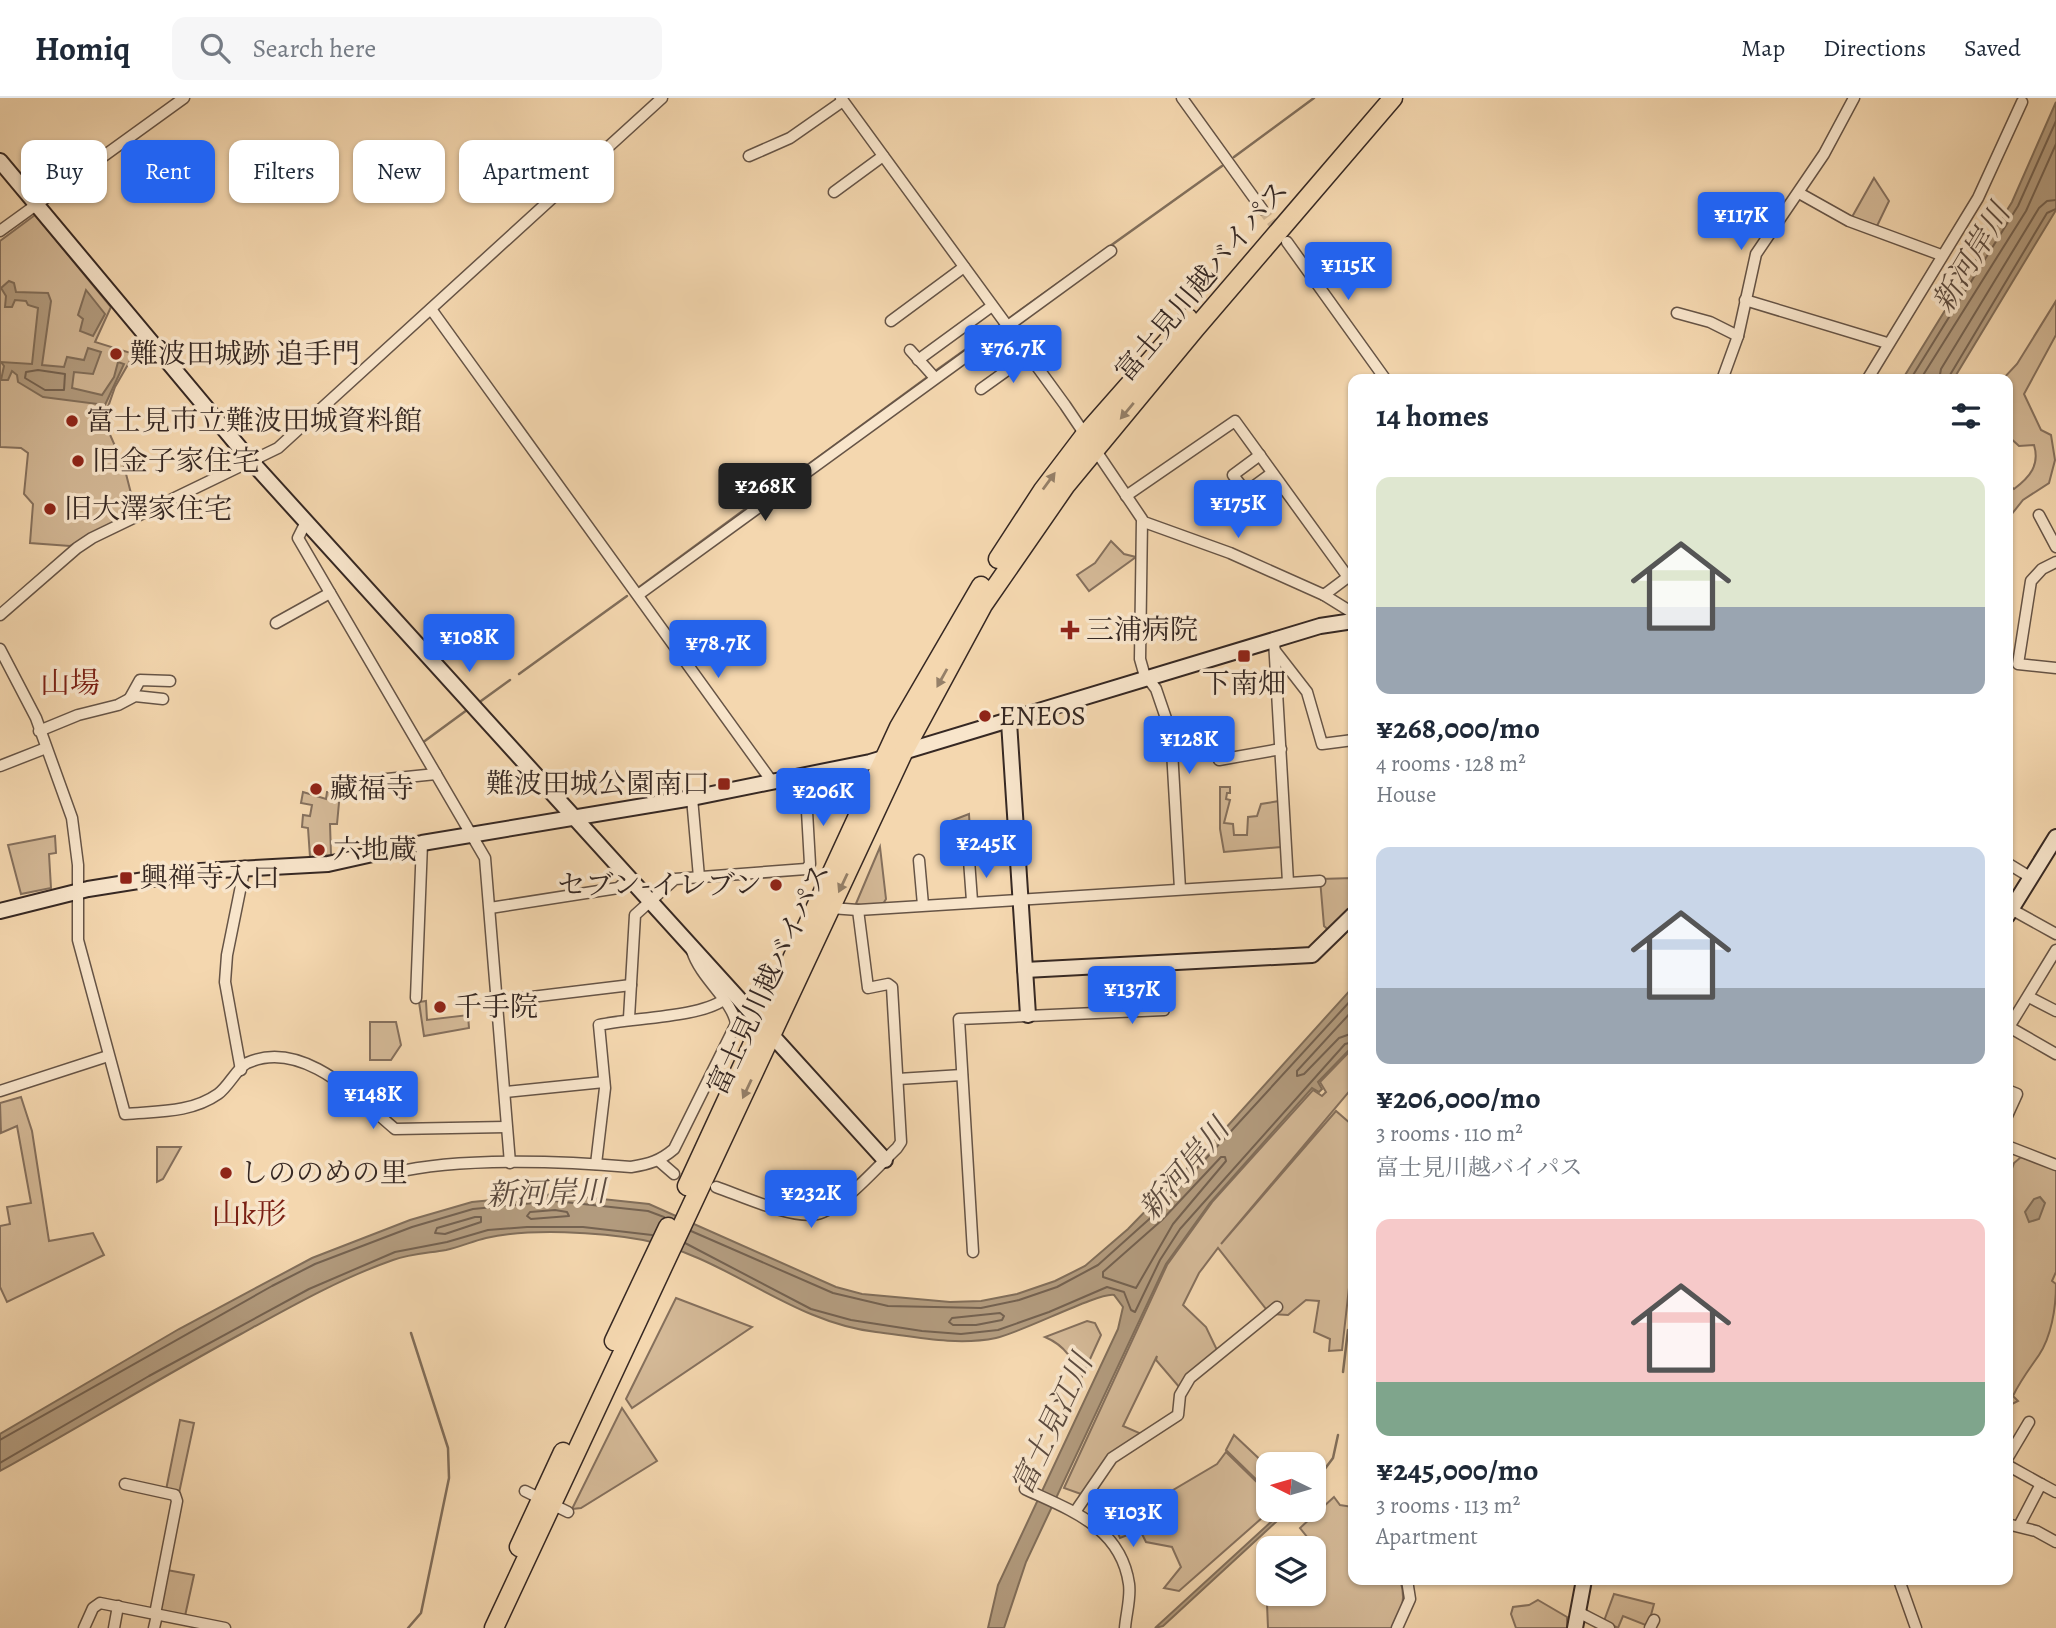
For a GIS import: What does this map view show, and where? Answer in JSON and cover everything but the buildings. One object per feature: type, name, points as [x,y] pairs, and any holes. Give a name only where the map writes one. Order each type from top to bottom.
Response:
[{"type":"highway","name":"富士見川越バイパス","points":[[494,1628],[547,1501],[766,1028],[884,758],[917,692],[1043,490],[1084,436],[1378,98]]},
{"type":"highway","name":"富士見川越バイパス","points":[[766,1028],[831,908],[903,753],[999,579],[1053,501],[1393,98]]},
{"type":"highway","name":"富士見川越バイパス","points":[[481,1628],[547,1501]]},
{"type":"street","points":[[0,231],[184,98]]},
{"type":"street","points":[[0,615],[77,548],[278,448],[662,98]]},
{"type":"street","points":[[1182,98],[1262,209]]},
{"type":"street","points":[[1724,374],[1738,336],[1756,254],[1830,146],[1854,98]]},
{"type":"street","points":[[749,156],[790,138],[842,99],[1144,522],[1230,553],[1324,595],[1348,610]]},
{"type":"street","points":[[1870,374],[1994,167],[2022,102]]},
{"type":"street","points":[[834,192],[883,156]]},
{"type":"street","points":[[0,161],[250,460],[578,818],[885,1160]]},
{"type":"street","points":[[1799,193],[1849,221],[1941,255]]},
{"type":"street","points":[[1287,242],[1382,374]]},
{"type":"street","points":[[638,595],[1004,323],[1111,251]]},
{"type":"street","points":[[891,321],[964,267]]},
{"type":"street","points":[[1745,300],[1887,343]]},
{"type":"street","points":[[918,360],[992,306]]},
{"type":"street","points":[[432,309],[773,783]]},
{"type":"street","points":[[1677,313],[1710,322],[1738,336]]},
{"type":"street","points":[[910,350],[932,376]]},
{"type":"street","points":[[981,389],[1027,356]]},
{"type":"street","points":[[1126,496],[1236,421],[1348,577],[1324,595]]},
{"type":"street","points":[[1260,455],[1233,475],[1246,492],[1272,473]]},
{"type":"street","points":[[2039,515],[2056,547]]},
{"type":"street","points":[[306,522],[298,538],[485,858],[510,1163]]},
{"type":"street","points":[[1144,522],[1140,659],[1156,689],[1171,733],[1180,889]]},
{"type":"street","points":[[2055,565],[2042,569],[2031,581],[2018,664],[2056,668]]},
{"type":"street","points":[[276,623],[330,593]]},
{"type":"street","points":[[0,911],[77,892],[245,866],[328,864],[422,843],[773,783],[903,753],[1149,678],[1275,646],[1333,623],[1348,622]]},
{"type":"street","points":[[1275,646],[1307,692],[1322,744],[1348,741]]},
{"type":"street","points":[[1275,646],[1288,882]]},
{"type":"street","points":[[0,649],[25,695],[67,802],[76,835],[78,940],[125,1114],[186,1109],[198,1105],[219,1093],[244,1064],[268,1057],[306,1064],[335,1077],[395,1129],[506,1127]]},
{"type":"street","points":[[130,698],[140,680],[170,681]]},
{"type":"street","points":[[39,731],[78,715],[118,705],[139,695],[163,699]]},
{"type":"street","points":[[1009,722],[1028,1015]]},
{"type":"street","points":[[1171,733],[1208,730]]},
{"type":"street","points":[[0,766],[46,748]]},
{"type":"street","points":[[1219,760],[1281,749]]},
{"type":"street","points":[[338,784],[436,775]]},
{"type":"street","points":[[629,1018],[634,918],[650,900],[675,879],[806,869],[810,864],[805,776]]},
{"type":"street","points":[[692,798],[699,877]]},
{"type":"street","points":[[2013,906],[2056,837]]},
{"type":"street","points":[[416,998],[422,843]]},
{"type":"street","points":[[919,860],[923,905]]},
{"type":"street","points":[[969,860],[972,901]]},
{"type":"street","points":[[241,1070],[225,982],[227,954],[245,866]]},
{"type":"street","points":[[2013,866],[2031,877]]},
{"type":"street","points":[[490,908],[618,888],[630,878]]},
{"type":"street","points":[[831,908],[858,910],[1320,881]]},
{"type":"street","points":[[716,1187],[797,1214],[814,1214],[838,1202],[901,1142],[892,987],[888,984],[868,988],[858,910]]},
{"type":"street","points":[[2013,915],[2056,934]]},
{"type":"street","points":[[1025,970],[1312,955],[1348,920]]},
{"type":"street","points":[[393,1174],[418,1168],[510,1163],[631,1167],[659,1161],[674,1149],[733,1034],[735,1013],[696,966],[690,944]]},
{"type":"street","points":[[2013,1023],[2056,950]]},
{"type":"street","points":[[973,1252],[959,1019],[1164,1010],[1163,964]]},
{"type":"street","points":[[498,1002],[631,985]]},
{"type":"street","points":[[2029,997],[2055,1008]]},
{"type":"street","points":[[596,1164],[604,1082],[597,1028],[629,1018],[715,1007],[723,1000]]},
{"type":"street","points":[[2013,1030],[2056,1054]]},
{"type":"street","points":[[0,1091],[108,1056]]},
{"type":"street","points":[[898,1079],[962,1075]]},
{"type":"street","points":[[505,1092],[604,1082]]},
{"type":"street","points":[[2013,1148],[2056,1165]]},
{"type":"street","points":[[659,1161],[674,1174]]},
{"type":"street","points":[[1071,1511],[1112,1458],[1178,1415],[1180,1395],[1190,1378],[1276,1307]]},
{"type":"street","points":[[2013,1449],[2029,1422]]},
{"type":"street","points":[[2013,1469],[2040,1485],[2055,1490]]},
{"type":"street","points":[[125,1484],[175,1496],[177,1501],[154,1628]]},
{"type":"street","points":[[2019,1526],[2040,1485]]},
{"type":"street","points":[[1025,1489],[1100,1527],[1117,1549],[1129,1582],[1125,1628]]},
{"type":"street","points":[[2013,1525],[2036,1531],[2056,1542]]},
{"type":"street","points":[[1397,1628],[1410,1599],[1408,1585]]},
{"type":"street","points":[[1574,1628],[1583,1585]]},
{"type":"street","points":[[1901,1585],[1916,1628]]},
{"type":"street","points":[[84,1628],[93,1608],[100,1603],[197,1625],[225,1628]]},
{"type":"street","points":[[114,1628],[118,1606]]},
{"type":"street","points":[[1578,1612],[1609,1628]]},
{"type":"shaded area","points":[[1874,178],[1889,201],[1877,226],[1852,217]]},
{"type":"shaded area","points":[[35,215],[111,307],[95,342],[134,354],[115,387],[107,410],[107,428],[124,466],[135,509],[133,513],[70,546],[30,543],[33,504],[24,494],[28,453],[21,448],[0,447],[0,241]]},
{"type":"shaded area","points":[[2056,301],[2056,335],[2024,394],[2041,430],[2051,435],[2055,460],[2049,483],[2023,500],[2013,512],[2013,488],[2025,480],[2036,459],[2034,445],[2019,446],[2013,440],[2013,374],[2008,374],[2017,364]]},
{"type":"shaded area","points":[[1111,541],[1124,554],[1136,557],[1089,591],[1077,575],[1095,563]]},
{"type":"shaded area","points":[[1220,787],[1230,787],[1226,799],[1230,800],[1224,823],[1233,824],[1234,835],[1247,835],[1248,817],[1257,816],[1261,804],[1279,801],[1281,847],[1224,852],[1220,829]]},
{"type":"shaded area","points":[[303,792],[326,799],[327,792],[340,792],[337,824],[330,824],[331,855],[310,857],[308,828],[302,827],[303,815],[310,816],[312,805],[301,803]]},
{"type":"shaded area","points":[[969,814],[970,832],[976,832],[977,843],[945,845],[943,824]]},
{"type":"shaded area","points":[[55,836],[56,853],[49,854],[51,888],[21,894],[8,845]]},
{"type":"shaded area","points":[[880,847],[886,899],[883,904],[855,906]]},
{"type":"shaded area","points":[[1348,878],[1348,922],[1335,936],[1324,926],[1320,879]]},
{"type":"shaded area","points":[[426,1001],[427,1020],[468,1015],[469,1028],[424,1036],[419,1002]]},
{"type":"shaded area","points":[[370,1022],[396,1022],[401,1045],[391,1060],[370,1060]]},
{"type":"shaded area","points":[[1348,1053],[1348,1093],[1221,1244],[1336,1111],[1348,1121],[1348,1297],[1342,1350],[1329,1351],[1330,1339],[1314,1332],[1319,1301],[1306,1300],[1288,1315],[1270,1314],[1218,1248],[1199,1273],[1183,1305],[1206,1327],[1217,1350],[1180,1388],[1156,1360],[1157,1356],[1123,1426],[1144,1435],[1112,1453],[1081,1494],[1064,1488],[1167,1265],[1213,1201],[1313,1090],[1322,1096],[1326,1092],[1320,1082]]},
{"type":"shaded area","points":[[21,1097],[32,1131],[49,1241],[93,1233],[104,1255],[7,1302],[0,1287],[0,1226],[10,1224],[7,1207],[31,1203],[17,1126],[1,1133],[0,1103]]},
{"type":"shaded area","points":[[157,1147],[181,1147],[163,1179],[157,1182]]},
{"type":"shaded area","points":[[2021,1157],[2056,1168],[2056,1272],[2052,1281],[2056,1284],[2056,1293],[2047,1340],[2013,1396],[2013,1166]]},
{"type":"shaded area","points":[[676,1298],[752,1327],[632,1408],[626,1399]]},
{"type":"shaded area","points":[[1087,1321],[1095,1323],[1101,1335],[1080,1381],[1068,1354],[1045,1337]]},
{"type":"shaded area","points":[[622,1408],[657,1461],[581,1508],[572,1509]]},
{"type":"shaded area","points":[[180,1420],[194,1423],[179,1493],[166,1490]]},
{"type":"shaded area","points":[[1234,1435],[1256,1456],[1256,1479],[1226,1450]]},
{"type":"shaded area","points":[[1226,1452],[1256,1481],[1257,1522],[1179,1591],[1164,1588],[1181,1567],[1172,1547],[1146,1542],[1140,1530],[1120,1538],[1114,1525],[1217,1464]]},
{"type":"shaded area","points":[[1334,1497],[1340,1505],[1348,1506],[1348,1585],[1402,1585],[1402,1605],[1392,1628],[1268,1628],[1267,1606],[1326,1606],[1326,1536],[1306,1536],[1300,1528],[1307,1522],[1326,1522],[1326,1504]]},
{"type":"shaded area","points":[[167,1570],[194,1575],[185,1616],[159,1611]]},
{"type":"shaded area","points":[[1614,1594],[1654,1604],[1648,1626],[1623,1616],[1618,1628],[1604,1621]]},
{"type":"shaded area","points":[[1538,1600],[1567,1617],[1567,1628],[1516,1628],[1511,1614],[1513,1607],[1529,1605]]},
{"type":"water","points":[[2056,102],[2056,210],[1957,374],[1906,374],[2012,202]]},
{"type":"water","points":[[9,281],[14,283],[16,292],[48,293],[51,301],[42,365],[64,367],[67,357],[84,360],[88,348],[101,352],[93,374],[74,372],[72,388],[102,395],[114,377],[118,362],[124,364],[105,405],[43,397],[18,382],[17,375],[12,371],[8,380],[1,380],[4,366],[1,362],[32,364],[38,308],[28,305],[26,301],[15,300],[12,307],[5,307],[6,296],[1,288]]},
{"type":"water","points":[[86,290],[105,314],[93,336],[80,331],[83,319],[78,315]]},
{"type":"water","points":[[1348,993],[1348,1051],[1318,1082],[1322,1089],[1319,1092],[1312,1088],[1210,1203],[1166,1264],[1026,1562],[1004,1628],[988,1628],[998,1585],[1118,1329],[1123,1307],[1114,1295],[1093,1300],[996,1338],[936,1340],[845,1326],[815,1316],[703,1260],[674,1248],[643,1240],[564,1232],[504,1235],[446,1250],[399,1258],[334,1285],[211,1351],[0,1471],[0,1434],[179,1329],[312,1258],[410,1220],[472,1202],[555,1194],[649,1204],[836,1287],[862,1294],[950,1302],[981,1301],[1017,1294],[1055,1281],[1085,1266],[1128,1229],[1224,1130]]},
{"type":"water","points":[[2040,1197],[2045,1203],[2039,1219],[2029,1222],[2025,1212],[2034,1199]]},
{"type":"water","points":[[1271,1522],[1276,1522],[1261,1536],[1256,1536],[1256,1540],[1163,1626],[1155,1628]]},
{"type":"waterway","points":[[1234,157],[1314,98]]},
{"type":"waterway","points":[[934,372],[1222,166]]},
{"type":"waterway","points":[[756,503],[929,376]]},
{"type":"waterway","points":[[188,396],[232,450]]},
{"type":"waterway","points":[[638,588],[744,510]]},
{"type":"waterway","points":[[519,674],[627,596]]},
{"type":"waterway","points":[[481,701],[510,680]]},
{"type":"waterway","points":[[422,743],[467,710]]},
{"type":"waterway","points":[[1343,1372],[1348,1330]]},
{"type":"waterway","points":[[408,1628],[421,1613],[449,1478],[448,1448],[411,1333]]},
{"type":"waterway","points":[[1326,1467],[1333,1458],[1338,1435]]},
{"type":"tunnel","points":[[1262,209],[1280,233]]},
{"type":"place","name":"難波田城跡 追手門","points":[[116,354]]},
{"type":"place","name":"富士見市立難波田城資料館","points":[[72,421]]},
{"type":"place","name":"旧金子家住宅","points":[[78,461]]},
{"type":"place","name":"旧大澤家住宅","points":[[50,509]]},
{"type":"place","name":"三浦病院","points":[[1070,630]]},
{"type":"place","name":"下南畑","points":[[1244,656]]},
{"type":"place","name":"ENEOS","points":[[985,716]]},
{"type":"place","name":"難波田城公園南口","points":[[724,784]]},
{"type":"place","name":"藏福寺","points":[[316,789]]},
{"type":"place","name":"六地蔵","points":[[319,850]]},
{"type":"place","name":"興禅寺入口","points":[[126,878]]},
{"type":"place","name":"セブン-イレブン","points":[[776,885]]},
{"type":"place","name":"千手院","points":[[440,1007]]},
{"type":"place","name":"しののめの里","points":[[226,1173]]},
{"type":"district","name":"山場","points":[[70,683]]},
{"type":"district","name":"山k形","points":[[249,1214]]},
{"type":"water label","name":"新河岸川","points":[[1971,258]]},
{"type":"water label","name":"新河岸川","points":[[1184,1169]]},
{"type":"water label","name":"新河岸川","points":[[546,1193]]},
{"type":"water label","name":"富士見江川","points":[[1052,1424]]}]
